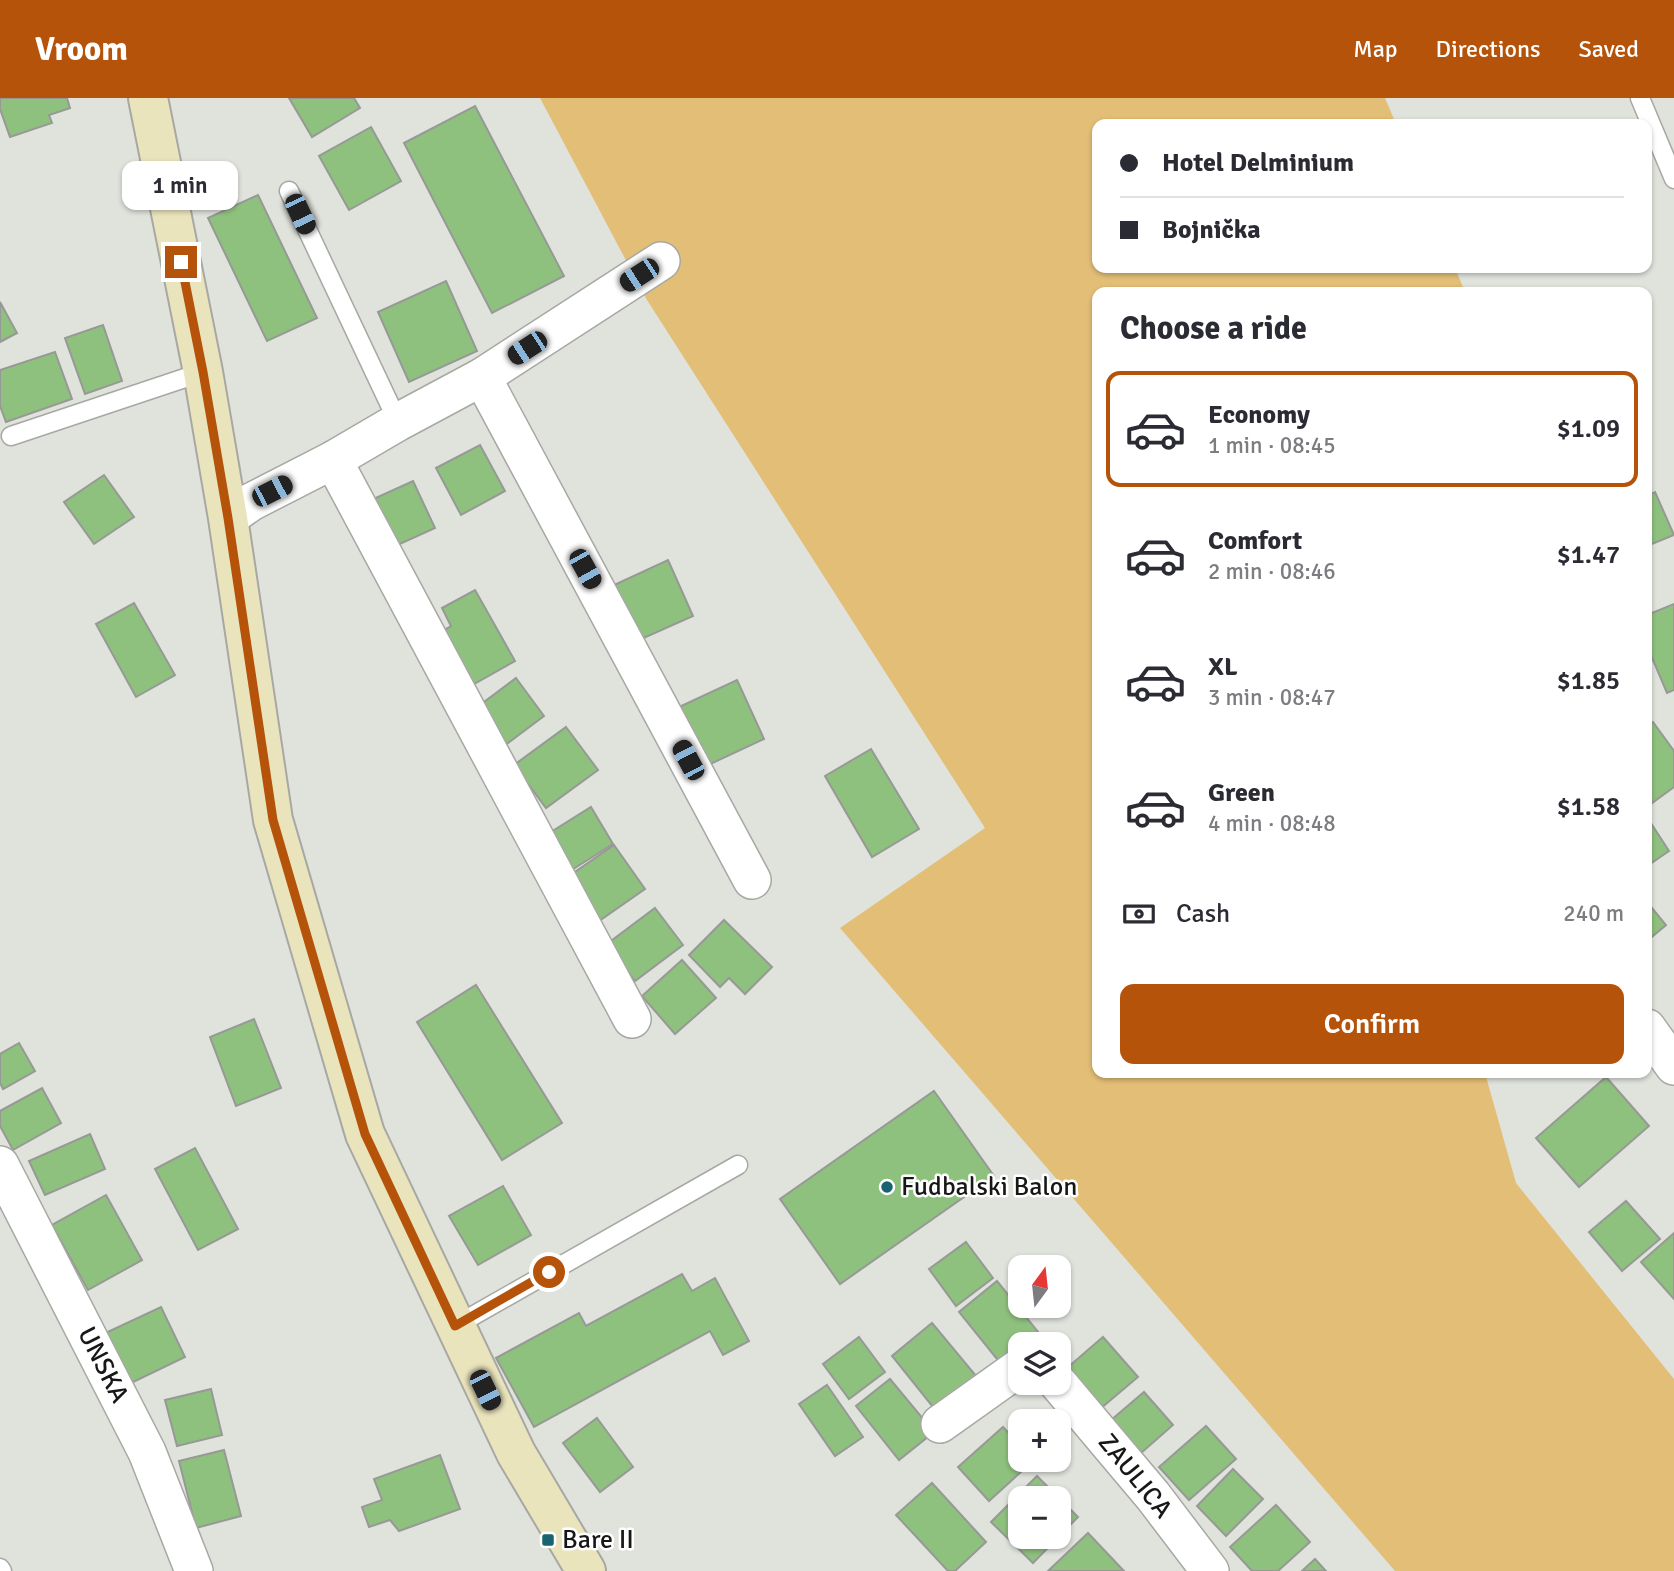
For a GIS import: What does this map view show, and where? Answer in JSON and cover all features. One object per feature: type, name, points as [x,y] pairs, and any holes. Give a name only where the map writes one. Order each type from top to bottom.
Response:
[{"type":"main road","points":[[148,98],[203,372],[228,518],[273,820],[365,1134],[516,1453],[586,1571]]},
{"type":"street","points":[[228,518],[251,502],[482,377],[661,261]]},
{"type":"street","points":[[482,377],[752,880]]},
{"type":"street","points":[[333,460],[632,1019]]},
{"type":"street","points":[[1652,1034],[1674,1066]]},
{"type":"street","name":"UNSKA","points":[[0,1165],[147,1452],[194,1571]]},
{"type":"street","points":[[940,1424],[1008,1376]]},
{"type":"street","name":"ZAULICA","points":[[1068,1395],[1153,1496],[1210,1571]]},
{"type":"lane","points":[[1640,98],[1649,119]]},
{"type":"lane","points":[[1652,127],[1674,179]]},
{"type":"lane","points":[[289,191],[398,422]]},
{"type":"lane","points":[[11,436],[203,372]]},
{"type":"lane","points":[[455,1326],[738,1165]]},
{"type":"shaded area","points":[[540,98],[1385,98],[1394,119],[1092,119],[1092,273],[1457,273],[1463,287],[1092,287],[1092,1078],[1486,1078],[1516,1183],[1674,1379],[1674,1571],[1395,1571],[840,928],[985,828],[647,300]]},
{"type":"building","points":[[0,98],[67,98],[70,108],[49,115],[52,123],[10,137],[0,109]]},
{"type":"building","points":[[289,98],[354,98],[360,108],[312,137]]},
{"type":"building","points":[[475,106],[564,276],[492,313],[404,143]]},
{"type":"building","points":[[371,127],[401,181],[349,210],[319,156]]},
{"type":"building","points":[[258,195],[317,318],[267,341],[208,218]]},
{"type":"building","points":[[446,281],[477,351],[409,382],[378,312]]},
{"type":"building","points":[[0,302],[17,333],[0,342]]},
{"type":"building","points":[[103,325],[122,381],[85,394],[65,338]]},
{"type":"building","points":[[55,352],[72,399],[6,422],[0,406],[0,370]]},
{"type":"building","points":[[480,445],[505,491],[461,515],[436,468]]},
{"type":"building","points":[[104,475],[134,517],[94,544],[64,502]]},
{"type":"building","points":[[413,481],[435,528],[391,548],[369,501]]},
{"type":"building","points":[[1655,492],[1674,535],[1652,544],[1652,494]]},
{"type":"building","points":[[668,560],[693,616],[637,641],[612,586]]},
{"type":"building","points":[[475,590],[515,661],[469,687],[439,633],[451,626],[442,608]]},
{"type":"building","points":[[134,603],[175,675],[136,697],[96,624]]},
{"type":"building","points":[[1674,604],[1674,690],[1667,693],[1652,658],[1652,613]]},
{"type":"building","points":[[516,678],[544,716],[500,749],[472,711]]},
{"type":"building","points":[[737,680],[764,739],[706,766],[679,707]]},
{"type":"building","points":[[1652,723],[1674,751],[1674,787],[1652,803]]},
{"type":"building","points":[[566,727],[598,770],[546,808],[514,765]]},
{"type":"building","points":[[871,749],[919,829],[872,857],[825,776]]},
{"type":"building","points":[[591,807],[613,844],[567,873],[543,837]]},
{"type":"building","points":[[1652,825],[1669,851],[1652,863]]},
{"type":"building","points":[[614,845],[645,889],[599,921],[569,876]]},
{"type":"building","points":[[655,908],[683,945],[635,981],[607,944]]},
{"type":"building","points":[[1652,908],[1666,925],[1652,937]]},
{"type":"building","points":[[724,920],[772,967],[745,994],[729,978],[720,987],[689,955]]},
{"type":"building","points":[[682,960],[716,998],[675,1034],[642,996]]},
{"type":"building","points":[[476,985],[562,1123],[502,1160],[417,1022]]},
{"type":"building","points":[[254,1019],[281,1088],[236,1106],[210,1037]]},
{"type":"building","points":[[19,1043],[35,1071],[3,1089],[0,1083],[0,1054]]},
{"type":"building","points":[[1605,1078],[1649,1126],[1579,1187],[1536,1138]]},
{"type":"building","points":[[42,1088],[61,1123],[13,1150],[0,1126],[0,1111]]},
{"type":"building","name":"Fudbalski Balon","points":[[934,1091],[994,1176],[840,1284],[780,1199]]},
{"type":"building","points":[[90,1134],[105,1169],[45,1195],[29,1161]]},
{"type":"building","points":[[195,1148],[238,1229],[198,1250],[155,1169]]},
{"type":"building","points":[[503,1186],[531,1235],[478,1265],[449,1216]]},
{"type":"building","points":[[106,1195],[142,1260],[88,1290],[52,1225]]},
{"type":"building","points":[[1626,1201],[1660,1239],[1622,1271],[1589,1232]]},
{"type":"building","points":[[1674,1233],[1674,1299],[1641,1262]]},
{"type":"building","points":[[966,1242],[993,1278],[956,1306],[929,1269]]},
{"type":"building","points":[[682,1274],[692,1291],[715,1278],[749,1341],[723,1355],[710,1331],[534,1427],[496,1358],[579,1313],[586,1326]]},
{"type":"building","points":[[997,1281],[1008,1295],[1008,1318],[1027,1318],[1038,1332],[1008,1332],[1008,1358],[1001,1364],[959,1312]]},
{"type":"building","points":[[161,1307],[185,1357],[123,1387],[99,1336]]},
{"type":"building","points":[[932,1323],[982,1383],[941,1417],[892,1356]]},
{"type":"building","points":[[859,1337],[885,1372],[849,1399],[823,1364]]},
{"type":"building","points":[[1103,1337],[1138,1377],[1094,1414],[1071,1387],[1071,1365]]},
{"type":"building","points":[[890,1379],[934,1432],[899,1460],[856,1406]]},
{"type":"building","points":[[827,1385],[863,1437],[835,1456],[799,1404]]},
{"type":"building","points":[[211,1389],[222,1435],[177,1446],[165,1400]]},
{"type":"building","points":[[1144,1392],[1173,1425],[1133,1460],[1104,1426]]},
{"type":"building","points":[[597,1418],[633,1467],[600,1492],[563,1443]]},
{"type":"building","points":[[1206,1426],[1236,1459],[1189,1500],[1159,1467]]},
{"type":"building","points":[[1003,1427],[1008,1432],[1008,1472],[1021,1472],[989,1501],[958,1467]]},
{"type":"building","points":[[224,1450],[241,1516],[196,1528],[179,1461]]},
{"type":"building","points":[[440,1455],[460,1509],[399,1531],[390,1520],[369,1527],[362,1507],[382,1500],[374,1479]]},
{"type":"building","points":[[1233,1469],[1263,1499],[1226,1536],[1197,1506]]},
{"type":"building","points":[[1037,1476],[1047,1486],[1027,1486]]},
{"type":"building","points":[[932,1483],[986,1542],[955,1571],[948,1571],[896,1515]]},
{"type":"building","points":[[1008,1505],[1008,1539],[991,1522]]},
{"type":"building","points":[[1276,1505],[1310,1542],[1278,1571],[1252,1571],[1230,1547]]},
{"type":"building","points":[[1071,1510],[1078,1517],[1071,1524]]},
{"type":"building","points":[[1088,1533],[1124,1571],[1048,1571]]},
{"type":"building","points":[[1019,1549],[1047,1549],[1033,1563]]},
{"type":"building","points":[[1315,1559],[1326,1571],[1302,1571]]},
{"type":"place","name":"Fudbalski Balon","points":[[887,1187]]},
{"type":"place","name":"Bare II","points":[[548,1540]]},
{"type":"route","points":[[181,262],[228,518],[273,820],[365,1134],[455,1326],[549,1272]]}]
